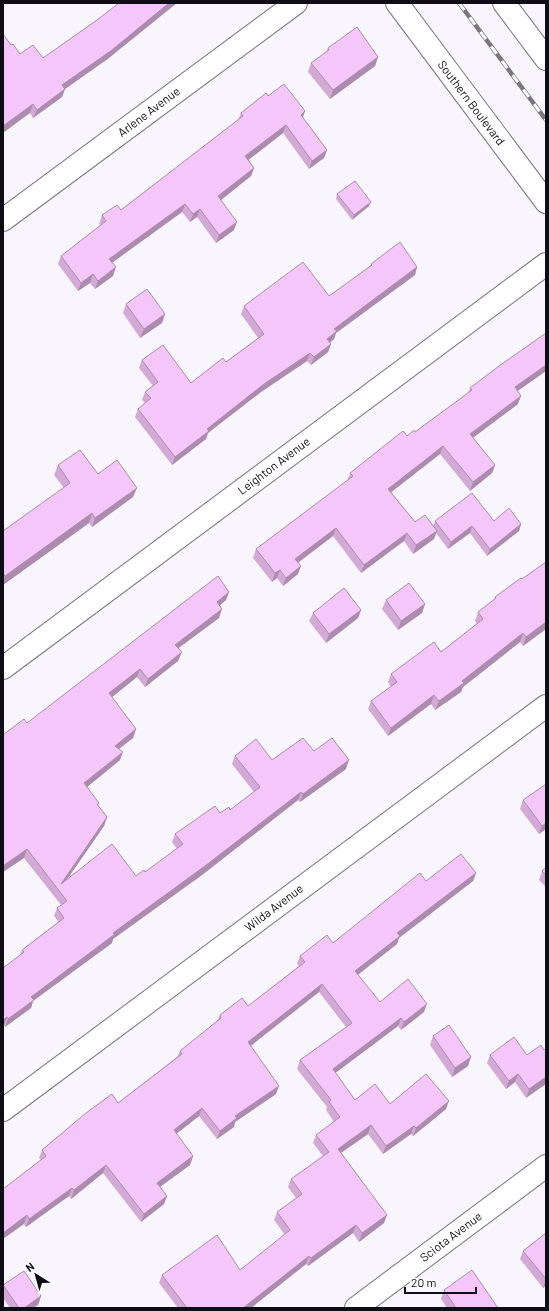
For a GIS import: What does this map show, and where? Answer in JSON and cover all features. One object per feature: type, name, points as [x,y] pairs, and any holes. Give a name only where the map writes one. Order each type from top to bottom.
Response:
[{"type":"street","name":"Arlene Avenue","points":[[3,220],[296,3]]},
{"type":"street","name":"Southern Boulevard","points":[[397,3],[546,202]]},
{"type":"street","points":[[504,3],[546,59]]},
{"type":"street","name":"Leighton Avenue","points":[[3,668],[546,264]]},
{"type":"street","name":"Wilda Avenue","points":[[3,1110],[546,706]]},
{"type":"street","name":"Sciota Avenue","points":[[356,1308],[546,1166]]},
{"type":"building","points":[[119,3],[169,3],[112,50],[62,85],[65,89],[37,110],[33,104],[3,126],[3,34],[20,54],[33,45],[43,58]]},
{"type":"building","points":[[357,27],[378,57],[333,90],[311,63],[329,50],[328,48]]},
{"type":"building","points":[[284,84],[305,111],[301,115],[327,150],[312,161],[286,125],[245,156],[254,168],[218,196],[237,222],[219,235],[200,209],[193,214],[185,204],[109,259],[116,267],[98,281],[93,274],[81,283],[61,256],[106,221],[102,215],[117,205],[121,210],[243,116],[241,113],[266,93],[268,96]]},
{"type":"building","points":[[355,181],[371,202],[354,215],[337,194]]},
{"type":"building","points":[[400,242],[417,267],[334,329],[337,331],[327,339],[331,344],[314,357],[310,353],[264,384],[207,429],[209,431],[175,457],[138,409],[151,398],[145,392],[158,382],[142,360],[163,345],[191,383],[223,358],[226,362],[264,334],[244,306],[303,262],[329,296],[372,265],[371,264]]},
{"type":"building","points":[[147,289],[165,314],[144,329],[126,304]]},
{"type":"building","points":[[546,333],[546,365],[515,387],[521,396],[470,434],[495,465],[473,482],[443,446],[388,489],[415,522],[425,515],[437,531],[416,545],[407,533],[364,565],[336,528],[295,559],[301,566],[286,578],[280,570],[275,573],[256,549],[353,476],[350,473],[403,431],[407,436],[414,430],[415,432],[472,390],[470,388],[499,366]]},
{"type":"building","points":[[80,450],[98,474],[117,460],[137,488],[95,518],[92,513],[5,576],[3,573],[3,531],[70,483],[58,465]]},
{"type":"building","points":[[472,493],[494,521],[509,508],[521,524],[490,549],[472,526],[451,542],[435,521]]},
{"type":"building","points":[[546,562],[546,622],[526,637],[523,633],[462,681],[464,683],[439,701],[434,695],[391,728],[371,701],[397,682],[391,674],[434,642],[441,652],[483,619],[478,612],[496,598],[495,597]]},
{"type":"building","points":[[218,576],[229,592],[217,602],[222,609],[175,645],[182,652],[148,679],[140,669],[109,693],[136,729],[115,746],[123,752],[84,783],[99,803],[97,804],[107,817],[61,884],[112,844],[136,876],[144,870],[145,872],[183,844],[175,834],[215,806],[220,813],[229,807],[230,810],[260,787],[235,756],[256,739],[272,760],[303,738],[314,751],[332,738],[349,760],[303,794],[301,792],[205,866],[113,933],[115,934],[31,997],[34,1000],[8,1019],[7,1017],[3,1020],[3,968],[24,952],[22,950],[64,918],[57,908],[67,901],[27,849],[3,866],[3,735],[24,719],[27,723]]},
{"type":"building","points":[[409,583],[425,604],[401,621],[386,600]]},
{"type":"building","points":[[344,588],[361,610],[329,634],[313,613]]},
{"type":"building","points":[[546,784],[546,823],[542,826],[523,800]]},
{"type":"building","points":[[461,854],[476,873],[397,933],[400,936],[355,971],[380,1002],[408,979],[427,1004],[404,1022],[401,1018],[333,1069],[355,1100],[375,1084],[390,1104],[426,1074],[449,1101],[416,1128],[414,1126],[386,1146],[371,1125],[338,1149],[387,1215],[362,1233],[356,1225],[311,1258],[309,1256],[243,1308],[187,1308],[162,1275],[217,1235],[240,1270],[290,1230],[277,1212],[302,1194],[291,1179],[329,1152],[316,1135],[340,1117],[329,1102],[331,1100],[300,1060],[352,1023],[322,984],[248,1042],[279,1086],[235,1116],[237,1118],[220,1131],[202,1108],[174,1130],[193,1156],[157,1183],[167,1196],[144,1214],[106,1165],[74,1190],[72,1188],[29,1219],[27,1215],[3,1233],[3,1189],[46,1156],[42,1150],[86,1113],[112,1094],[118,1103],[182,1054],[180,1051],[221,1018],[220,1015],[242,998],[248,1006],[305,962],[300,956],[327,935],[333,943],[420,873],[426,881]]},
{"type":"building","points":[[546,867],[546,875],[542,871]]},
{"type":"building","points":[[449,1025],[471,1057],[455,1068],[433,1036]]},
{"type":"building","points":[[514,1037],[527,1055],[541,1045],[544,1050],[546,1048],[546,1077],[529,1089],[518,1074],[509,1081],[490,1055]]},
{"type":"building","points":[[546,1233],[546,1279],[523,1251]]},
{"type":"building","points":[[472,1270],[498,1308],[456,1308],[444,1290]]},
{"type":"building","points":[[24,1271],[41,1296],[24,1308],[19,1308],[3,1285]]},
{"type":"railway","points":[[459,3],[546,120]]}]
